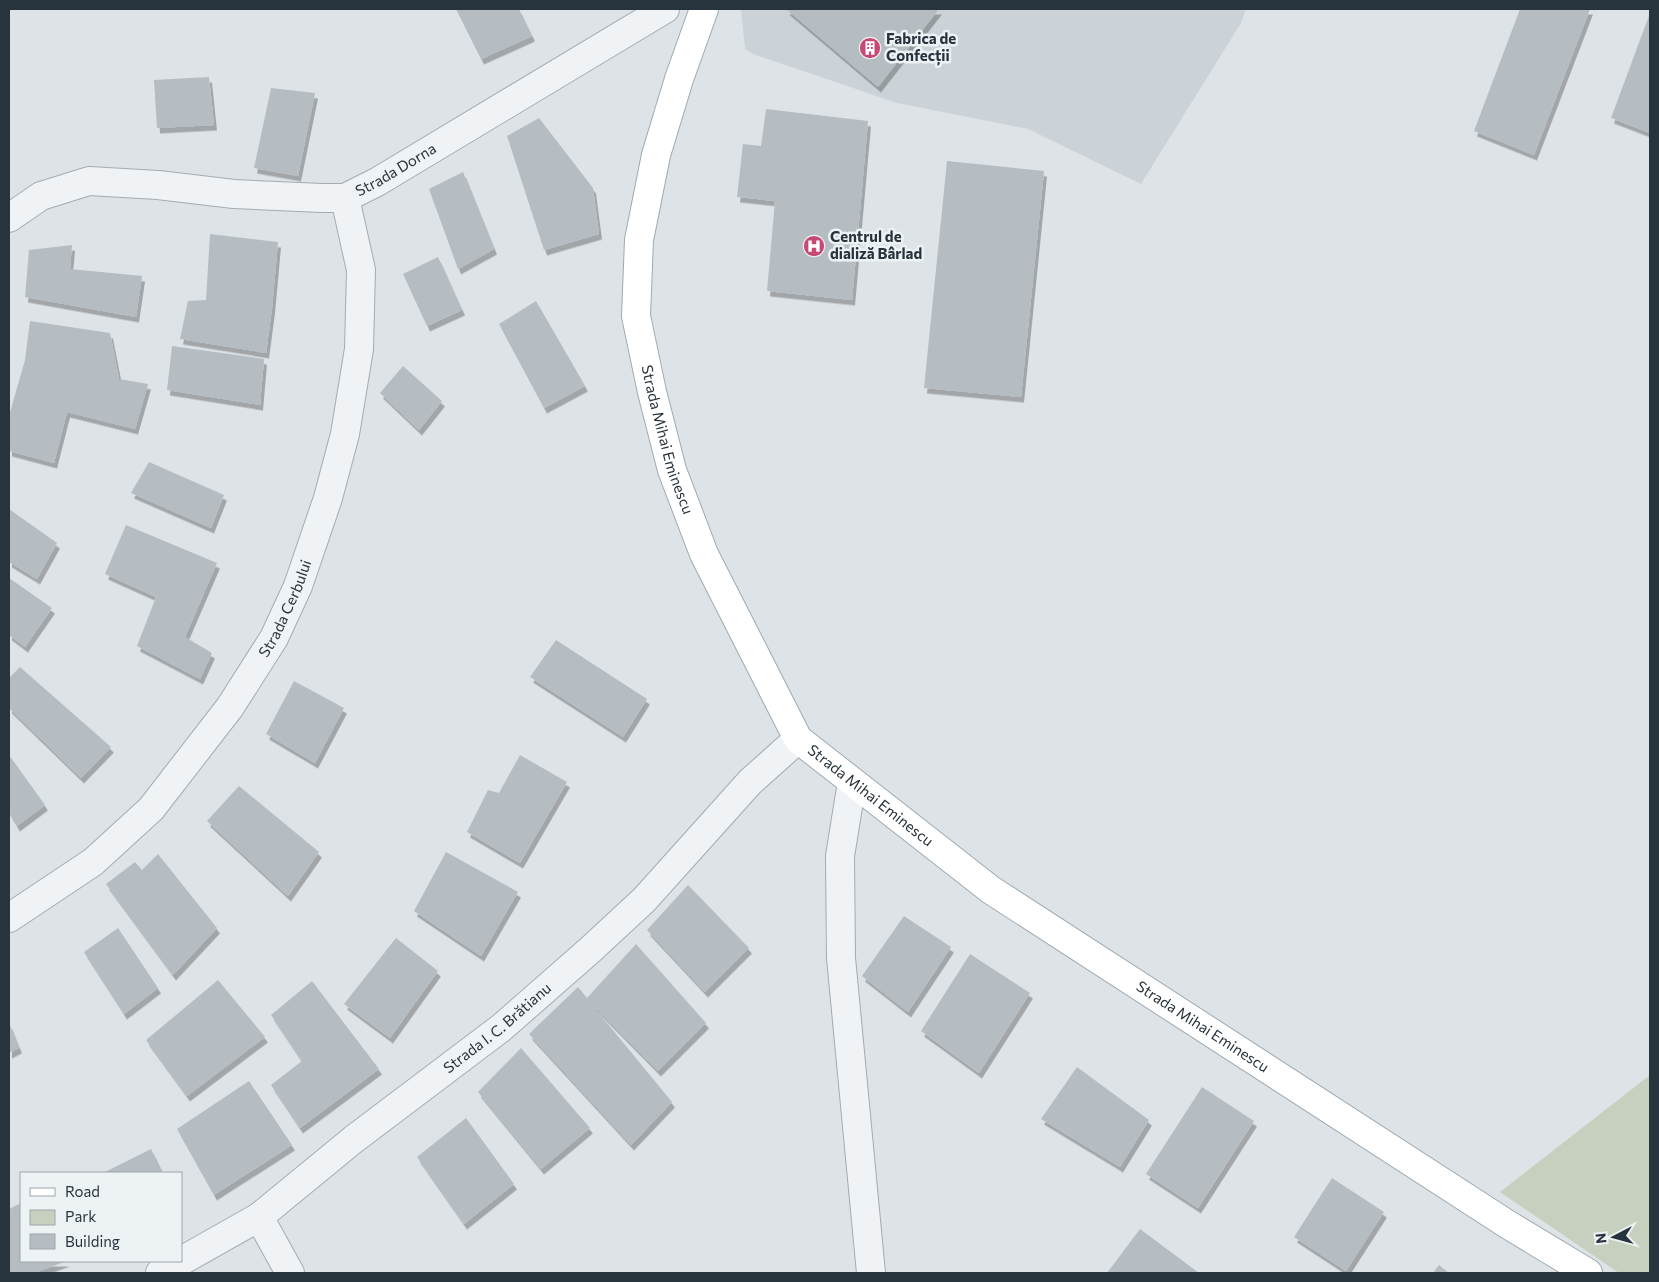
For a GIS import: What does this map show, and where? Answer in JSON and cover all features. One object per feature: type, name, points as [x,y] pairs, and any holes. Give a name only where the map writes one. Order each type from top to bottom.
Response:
[{"type":"main road","name":"Strada Mihai Eminescu","points":[[704,9],[679,79],[656,155],[639,240],[636,316],[652,392],[675,479],[704,554],[798,739],[991,890],[1499,1219],[1588,1273]]},
{"type":"street","name":"Strada Dorna","points":[[9,218],[41,196],[89,182],[158,185],[234,194],[345,198],[377,182],[665,9]]},
{"type":"street","name":"Strada Cerbului","points":[[9,918],[93,862],[151,809],[230,707],[274,638],[298,586],[328,498],[347,425],[359,349],[361,270],[345,198]]},
{"type":"street","name":"Strada I. C. Brătianu","points":[[182,1261],[259,1217],[354,1139],[501,1028],[644,900],[750,782],[798,739]]},
{"type":"street","points":[[852,782],[840,856],[842,958],[871,1273]]},
{"type":"street","points":[[259,1217],[290,1273]]},
{"type":"street","name":"Strada I. C. Brătianu","points":[[160,1273],[179,1262]]},
{"type":"shaded area","points":[[741,9],[1246,9],[1241,23],[1141,184],[1028,129],[897,103],[753,54],[745,49]]},
{"type":"green space","points":[[1650,1075],[1650,1273],[1619,1273],[1500,1192]]},
{"type":"building","points":[[456,9],[519,9],[532,36],[481,59]]},
{"type":"building","name":"Fabrica de Confecții","points":[[786,9],[939,9],[878,87]]},
{"type":"building","points":[[1520,9],[1590,9],[1534,155],[1474,131]]},
{"type":"building","points":[[1650,13],[1650,133],[1611,118]]},
{"type":"building","points":[[209,77],[214,125],[157,128],[154,80]]},
{"type":"building","points":[[271,88],[315,93],[298,176],[254,168]]},
{"type":"building","name":"Centrul de dializă Bârlad","points":[[766,109],[868,121],[852,300],[767,291],[775,201],[737,197],[743,144],[761,146]]},
{"type":"building","points":[[539,118],[593,188],[599,234],[544,250],[507,136]]},
{"type":"building","points":[[947,161],[1044,171],[1021,397],[924,388]]},
{"type":"building","points":[[463,172],[494,249],[458,269],[429,189]]},
{"type":"building","points":[[210,234],[278,242],[266,353],[180,339],[188,301],[206,300]]},
{"type":"building","points":[[72,245],[70,269],[142,276],[136,317],[25,297],[29,250]]},
{"type":"building","points":[[438,257],[462,310],[427,326],[403,274]]},
{"type":"building","points":[[536,301],[585,386],[544,408],[499,324]]},
{"type":"building","points":[[30,321],[110,333],[119,379],[148,384],[135,429],[67,412],[54,463],[9,451],[9,416],[25,360]]},
{"type":"building","points":[[172,346],[264,359],[260,405],[167,390]]},
{"type":"building","points":[[403,366],[442,401],[419,430],[380,393]]},
{"type":"building","points":[[149,462],[224,495],[211,528],[131,493]]},
{"type":"building","points":[[9,509],[57,543],[37,579],[9,562]]},
{"type":"building","points":[[126,525],[217,563],[185,637],[212,653],[200,679],[137,646],[156,597],[105,574]]},
{"type":"building","points":[[9,578],[52,608],[25,647],[9,635]]},
{"type":"building","points":[[556,640],[647,699],[623,737],[530,677]]},
{"type":"building","points":[[20,667],[111,747],[81,778],[9,708],[9,678]]},
{"type":"building","points":[[294,681],[344,708],[315,763],[266,734]]},
{"type":"building","points":[[9,755],[45,805],[17,826],[9,813]]},
{"type":"building","points":[[520,755],[567,782],[520,863],[467,832],[488,790],[499,793]]},
{"type":"building","points":[[239,786],[319,852],[288,896],[207,821]]},
{"type":"building","points":[[446,852],[518,892],[481,956],[414,911]]},
{"type":"building","points":[[158,854],[217,928],[173,975],[106,884],[135,862],[142,870]]},
{"type":"building","points":[[688,885],[749,948],[705,992],[647,930]]},
{"type":"building","points":[[904,916],[951,947],[908,1012],[862,976]]},
{"type":"building","points":[[118,928],[158,988],[124,1014],[84,952]]},
{"type":"building","points":[[396,938],[438,971],[390,1038],[344,1004]]},
{"type":"building","points":[[636,944],[706,1023],[658,1071],[589,1001],[672,1102],[631,1145],[529,1034],[578,987],[587,998]]},
{"type":"building","points":[[970,954],[1030,993],[979,1073],[921,1031]]},
{"type":"building","points":[[218,980],[265,1037],[187,1096],[146,1040]]},
{"type":"building","points":[[312,981],[379,1069],[300,1128],[271,1085],[302,1061],[271,1015]]},
{"type":"building","points":[[9,1023],[19,1048],[9,1053]]},
{"type":"building","points":[[521,1048],[590,1128],[541,1169],[478,1092]]},
{"type":"building","points":[[1077,1067],[1149,1120],[1120,1167],[1041,1119]]},
{"type":"building","points":[[249,1081],[292,1145],[214,1195],[177,1129]]},
{"type":"building","points":[[1202,1087],[1254,1121],[1198,1208],[1146,1174]]},
{"type":"building","points":[[466,1118],[514,1184],[464,1224],[417,1157]]},
{"type":"building","points":[[151,1149],[162,1172],[105,1172]]},
{"type":"building","points":[[1332,1178],[1384,1212],[1346,1271],[1294,1237]]},
{"type":"building","points":[[20,1204],[20,1262],[64,1262],[34,1273],[9,1273],[9,1209]]},
{"type":"building","points":[[1140,1229],[1199,1273],[1107,1273]]},
{"type":"building","points":[[1439,1265],[1449,1273],[1433,1273]]},
{"type":"place","name":"Fabrica de Confecții","points":[[870,48]]},
{"type":"place","name":"Centrul de dializă Bârlad","points":[[814,246]]}]
